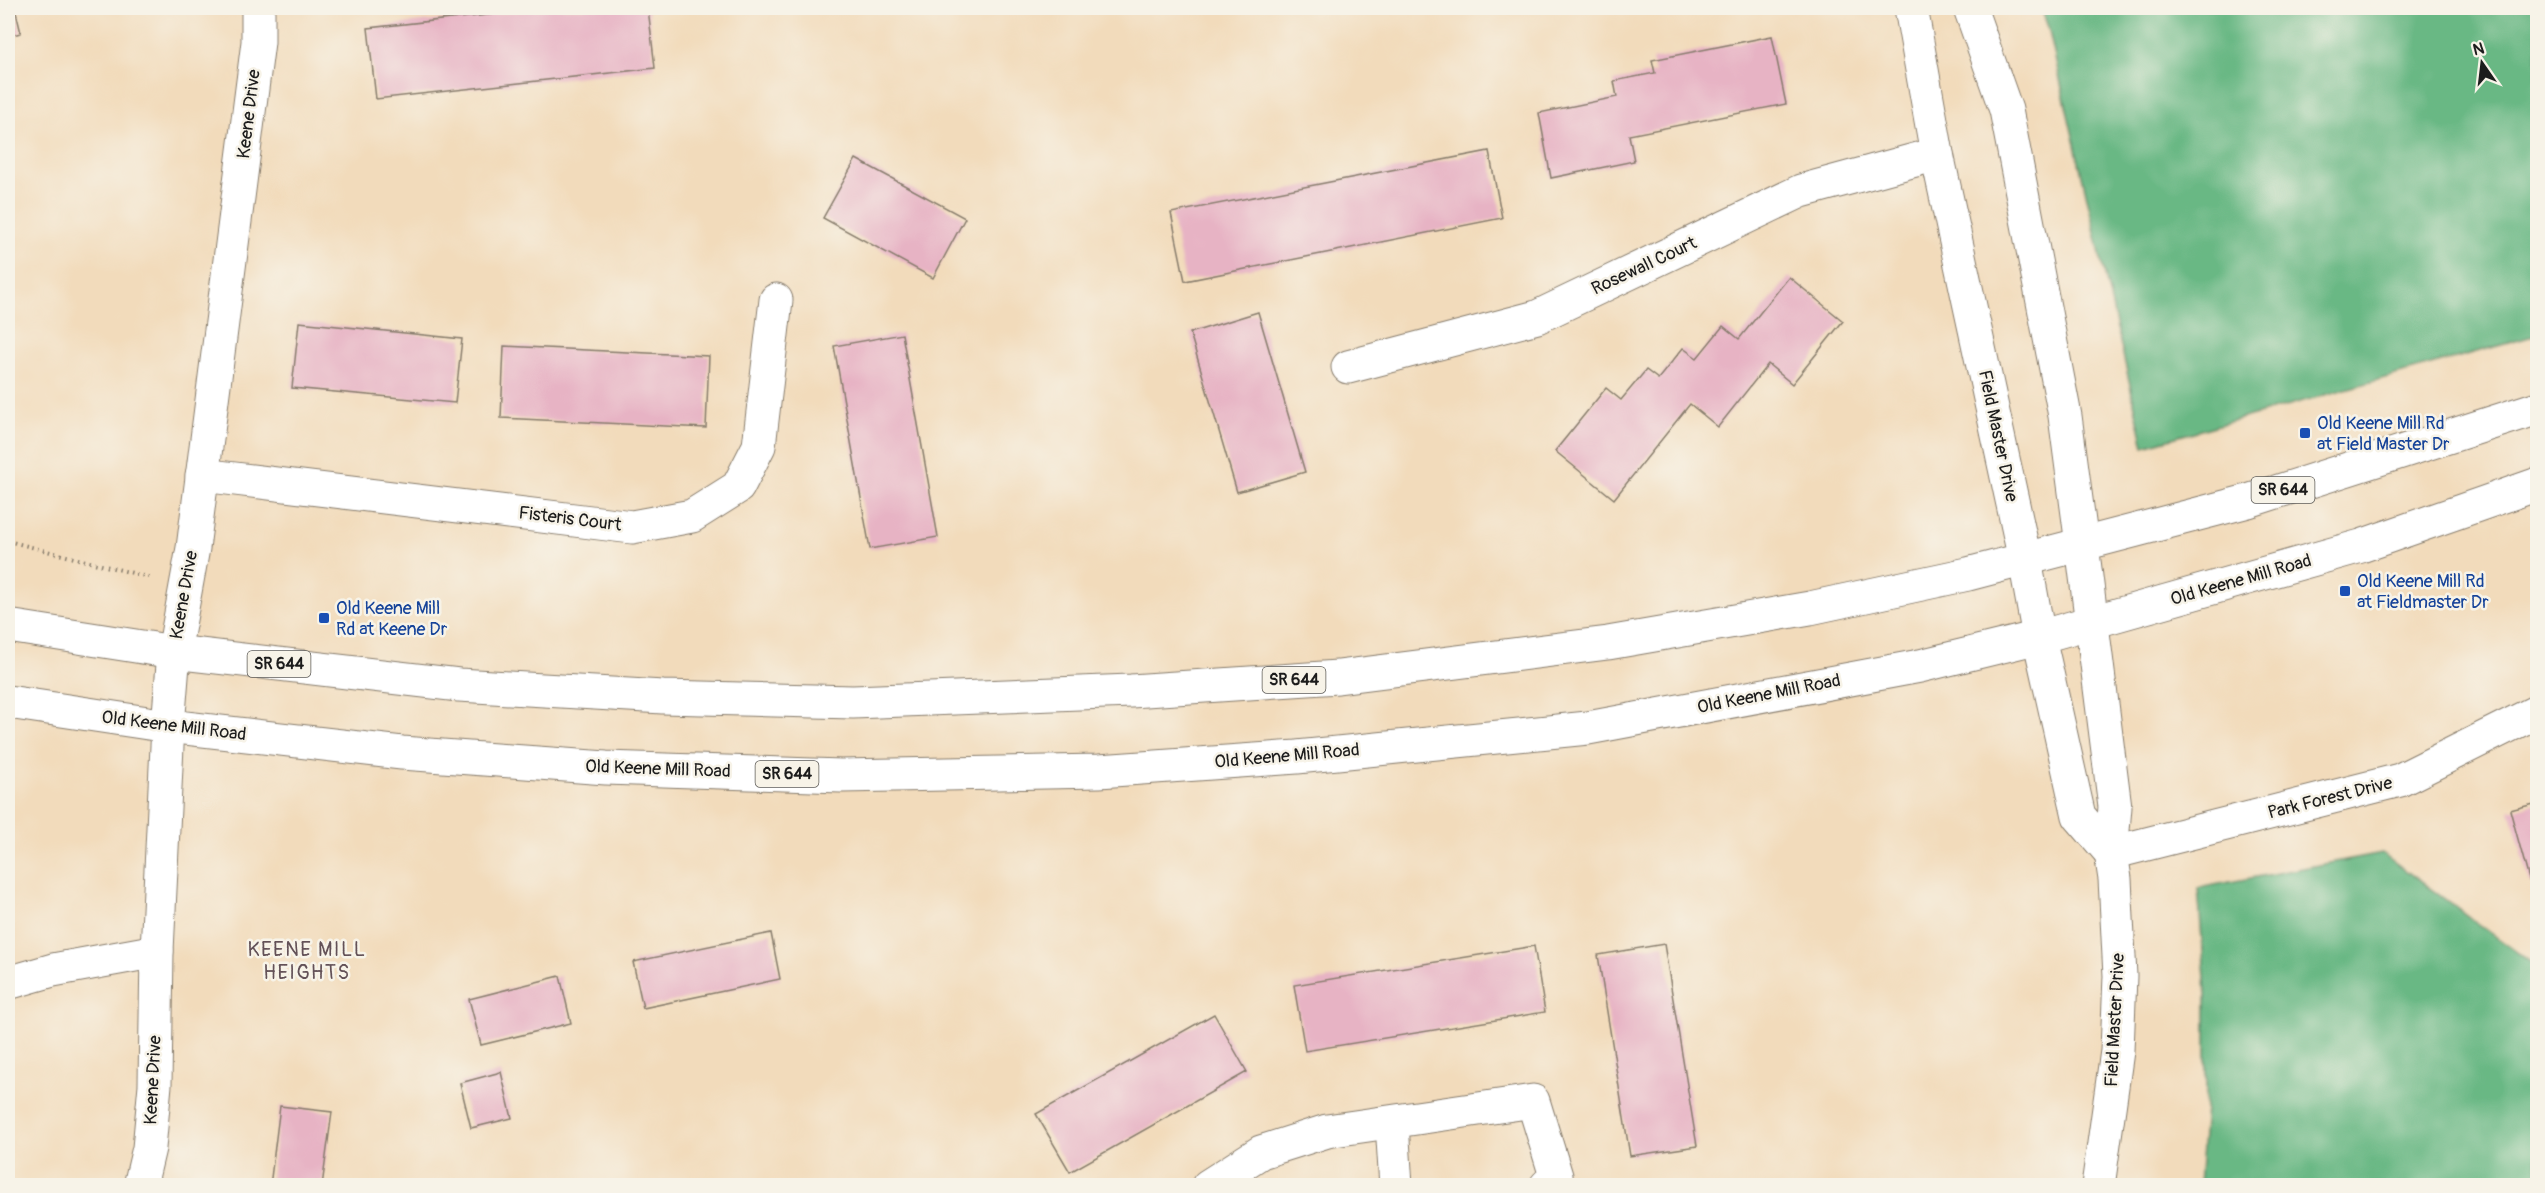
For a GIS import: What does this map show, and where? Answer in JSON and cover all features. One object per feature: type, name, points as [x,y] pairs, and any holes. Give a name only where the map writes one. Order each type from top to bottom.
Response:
[{"type":"street","name":"Keene Drive","points":[[140,1185],[148,1148],[154,1085],[157,951],[174,652],[202,475],[258,42],[258,8]]},
{"type":"street","name":"Field Master Drive","points":[[1911,8],[1937,154],[2079,816],[2111,853]]},
{"type":"street","name":"Field Master Drive","points":[[1970,8],[2006,110],[2065,416],[2115,807],[2111,853],[2120,976],[2116,1051],[2103,1160],[2097,1185]]},
{"type":"street","name":"Rosewall Court","points":[[1348,367],[1537,317],[1801,191],[1937,154]]},
{"type":"street","name":"Fisteris Court","points":[[202,475],[632,527],[692,516],[738,487],[759,446],[776,300]]},
{"type":"street","name":"SR 644","points":[[8,626],[174,652],[459,685],[663,697],[854,702],[1119,691],[1338,677],[1608,643],[1810,608],[2025,560],[2248,501],[2538,408]]},
{"type":"street","name":"Old Keene Mill Road","points":[[8,702],[168,726],[402,753],[606,768],[841,776],[1099,771],[1297,757],[1588,728],[1920,666],[2039,637],[2361,546],[2538,484]]},
{"type":"street","name":"Park Forest Drive","points":[[2111,853],[2400,780],[2538,711]]},
{"type":"street","points":[[8,983],[53,970],[157,951]]},
{"type":"street","points":[[1208,1185],[1261,1152],[1327,1131],[1392,1124],[1533,1101],[1556,1176],[1546,1185]]},
{"type":"street","points":[[1392,1124],[1396,1185]]},
{"type":"path","points":[[8,541],[186,586]]},
{"type":"green space","points":[[2041,8],[2537,8],[2537,335],[2144,446],[2048,27]]},
{"type":"green space","points":[[2382,853],[2537,967],[2537,1185],[2199,1185],[2206,1095],[2206,991],[2198,888]]},
{"type":"building","points":[[8,8],[15,8],[21,33],[8,36]]},
{"type":"building","points":[[550,8],[648,8],[655,68],[376,99],[368,28]]},
{"type":"building","points":[[1772,36],[1786,104],[1629,135],[1634,161],[1551,178],[1539,113],[1617,97],[1614,81],[1655,73],[1652,60]]},
{"type":"building","points":[[1489,151],[1502,218],[1185,281],[1171,213]]},
{"type":"building","points":[[856,159],[965,218],[933,278],[823,218]]},
{"type":"building","points":[[1789,277],[1843,321],[1792,384],[1768,364],[1718,427],[1690,404],[1614,499],[1555,451],[1606,388],[1621,400],[1646,370],[1658,379],[1683,348],[1697,358],[1723,326],[1739,339]]},
{"type":"building","points":[[1258,312],[1305,472],[1237,492],[1190,333]]},
{"type":"building","points":[[299,322],[462,339],[455,403],[292,388]]},
{"type":"building","points":[[902,334],[938,537],[870,549],[834,346]]},
{"type":"building","points":[[504,346],[709,356],[706,428],[501,418]]},
{"type":"building","points":[[2538,803],[2538,881],[2530,883],[2510,810]]},
{"type":"building","points":[[771,933],[780,979],[643,1008],[633,962]]},
{"type":"building","points":[[1664,944],[1697,1146],[1630,1156],[1598,955]]},
{"type":"building","points":[[1534,946],[1545,1012],[1305,1051],[1294,985]]},
{"type":"building","points":[[560,976],[571,1023],[481,1045],[469,999]]},
{"type":"building","points":[[1214,1014],[1247,1072],[1070,1172],[1036,1114]]},
{"type":"building","points":[[501,1072],[512,1118],[471,1128],[460,1083]]},
{"type":"building","points":[[280,1106],[332,1112],[322,1186],[270,1186]]},
{"type":"place","name":"Old Keene Mill Rd at Field Master Dr","points":[[2305,433]]},
{"type":"place","name":"Old Keene Mill Rd at Fieldmaster Dr","points":[[2345,591]]},
{"type":"place","name":"Old Keene Mill Rd at Keene Dr","points":[[324,618]]},
{"type":"district","name":"KEENE MILL HEIGHTS","points":[[307,960]]}]
